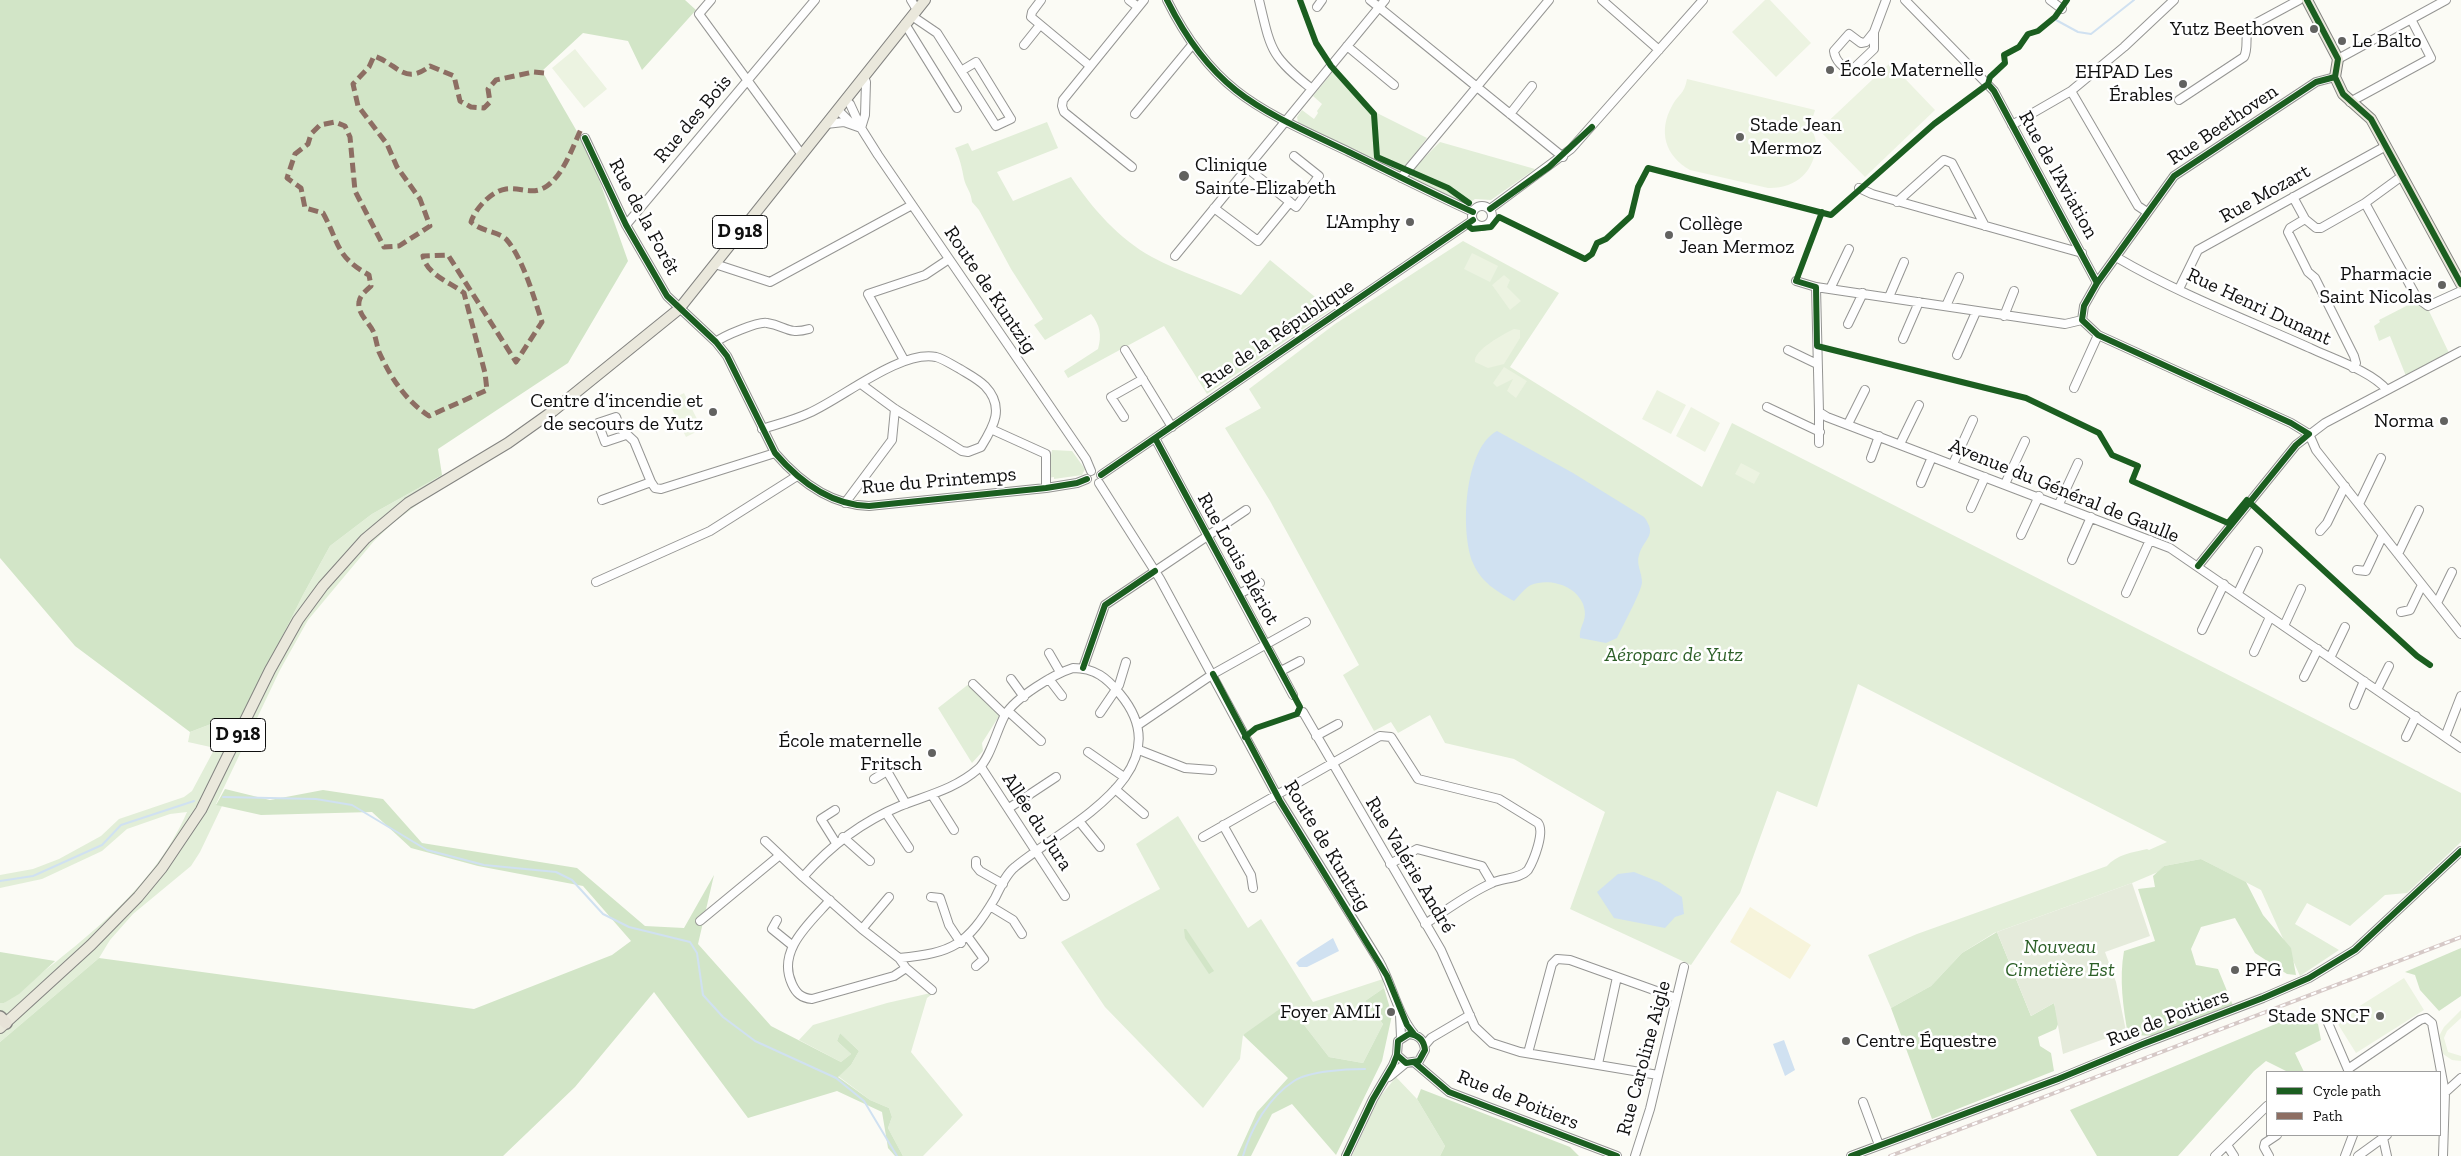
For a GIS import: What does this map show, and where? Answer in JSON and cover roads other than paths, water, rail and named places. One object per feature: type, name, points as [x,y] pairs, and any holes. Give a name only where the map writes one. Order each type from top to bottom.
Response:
[{"type":"main road","name":"D 918","points":[[2,1023],[91,945],[138,897],[162,868],[201,810],[270,670],[298,620],[323,586],[365,540],[408,503],[508,442],[554,411],[679,309],[925,0]]},
{"type":"main road","points":[[2307,0],[2338,59],[2335,77],[2343,94],[2371,119],[2461,284]]},
{"type":"street","points":[[712,0],[699,14],[802,155]]},
{"type":"street","name":"Rue des Bois","points":[[626,225],[815,0]]},
{"type":"street","points":[[911,0],[915,13],[937,33],[960,71],[996,126],[1011,119],[976,62],[960,71]]},
{"type":"street","points":[[1041,0],[1032,12],[1031,17],[1090,66]]},
{"type":"street","points":[[1130,0],[1138,7]]},
{"type":"street","points":[[1132,167],[1064,112],[1062,106],[1063,100],[1144,0]]},
{"type":"street","points":[[1167,0],[1192,44],[1208,65],[1229,86],[1244,97],[1285,122],[1401,178],[1473,216],[1480,225],[1488,224],[1492,217],[1490,209]]},
{"type":"street","points":[[1259,0],[1269,41],[1276,56],[1287,69],[1312,89]]},
{"type":"street","points":[[1317,7],[1322,0]]},
{"type":"street","points":[[1370,0],[1562,156]]},
{"type":"street","points":[[1175,256],[1385,0]]},
{"type":"street","points":[[1401,178],[1549,0]]},
{"type":"street","points":[[1602,0],[1659,50]]},
{"type":"street","points":[[1490,209],[1562,156],[1592,128],[1703,0]]},
{"type":"street","name":"Rue de l'Aviation","points":[[1905,0],[1994,91],[2097,283]]},
{"type":"street","points":[[2050,0],[2062,9]]},
{"type":"street","points":[[2012,125],[2071,91],[2174,0]]},
{"type":"street","points":[[2179,100],[2244,57],[2247,51],[2246,33],[2249,27],[2299,0]]},
{"type":"street","points":[[2338,59],[2446,0]]},
{"type":"street","points":[[1874,32],[1866,42],[1860,43],[1849,34],[1834,51],[1835,58],[1846,69],[1852,70],[1874,49],[1874,32],[1883,2]]},
{"type":"street","points":[[2350,102],[2431,58],[2410,19]]},
{"type":"street","points":[[905,24],[957,108]]},
{"type":"street","points":[[1024,45],[1040,25]]},
{"type":"street","points":[[1135,114],[1192,44]]},
{"type":"street","points":[[1347,46],[1394,85]]},
{"type":"street","points":[[826,124],[844,122],[861,128],[865,116],[864,77]]},
{"type":"street","name":"Rue Beethoven","points":[[2082,320],[2084,306],[2097,283],[2174,176],[2316,82],[2335,77]]},
{"type":"street","points":[[1510,114],[1532,86]]},
{"type":"street","points":[[2071,91],[2138,206],[2147,212]]},
{"type":"street","name":"Route de Kuntzig","points":[[845,100],[850,104],[861,128],[912,205],[1086,460],[1091,471]]},
{"type":"street","points":[[838,110],[852,124]]},
{"type":"street","name":"Rue de la Forêt","points":[[585,138],[626,225],[667,296],[679,309]]},
{"type":"street","name":"Rue Mozart","points":[[2179,289],[2198,250],[2386,146]]},
{"type":"street","points":[[1247,168],[1296,207],[1319,176],[1294,156]]},
{"type":"street","points":[[1897,202],[1944,160],[1952,163],[1986,226]]},
{"type":"street","points":[[2294,197],[2305,219],[2311,226],[2321,228],[2365,203],[2402,176]]},
{"type":"street","points":[[1859,188],[1897,202],[2082,253]]},
{"type":"street","points":[[1214,208],[1258,242],[1290,202]]},
{"type":"street","points":[[2365,203],[2417,298],[2428,306],[2461,291]]},
{"type":"street","points":[[715,264],[770,282],[912,205]]},
{"type":"street","points":[[1473,216],[1482,206],[1490,209]]},
{"type":"street","name":"Rue de la République","points":[[1100,479],[1155,438],[1473,216]]},
{"type":"street","points":[[2305,219],[2290,228],[2288,232],[2308,272],[2315,278],[2354,356],[2356,363],[2353,368]]},
{"type":"street","points":[[1830,289],[1848,248]]},
{"type":"street","name":"Rue Henri Dunant","points":[[2116,257],[2179,289],[2353,368],[2383,385],[2387,390]]},
{"type":"street","points":[[904,360],[868,294],[925,275],[949,259]]},
{"type":"street","points":[[1889,297],[1904,262]]},
{"type":"street","points":[[1946,306],[1959,277]]},
{"type":"street","points":[[1796,280],[1816,287],[2004,316],[2065,324],[2082,320],[2098,335],[2291,423],[2309,434],[2316,450],[2460,632]]},
{"type":"street","points":[[1816,287],[1820,443]]},
{"type":"street","points":[[2004,316],[2014,291]]},
{"type":"street","points":[[1848,324],[1863,293]]},
{"type":"street","points":[[1903,339],[1919,302]]},
{"type":"street","name":"Rue du Printemps","points":[[679,309],[716,342],[726,356],[774,453],[798,476],[827,496],[858,506],[891,505],[1046,488],[1077,483],[1087,479]]},
{"type":"street","points":[[1957,355],[1976,312]]},
{"type":"street","points":[[716,342],[722,337],[764,322],[793,333],[809,329]]},
{"type":"street","points":[[2074,388],[2098,335]]},
{"type":"street","points":[[1125,350],[1172,427]]},
{"type":"street","points":[[1788,350],[1818,364]]},
{"type":"street","points":[[2198,566],[2296,445],[2309,434],[2356,406],[2461,351]]},
{"type":"street","points":[[762,430],[809,414],[861,384],[904,360],[931,356],[939,357],[981,382],[993,397],[997,406],[993,430],[978,450],[962,451],[894,409],[861,384]]},
{"type":"street","points":[[1124,417],[1112,397],[1143,379]]},
{"type":"street","points":[[1848,424],[1865,390]]},
{"type":"street","points":[[1900,444],[1919,405]]},
{"type":"street","points":[[1767,407],[1820,432]]},
{"type":"street","points":[[845,503],[892,440],[894,409]]},
{"type":"street","name":"Avenue du Général de Gaulle","points":[[1819,412],[2170,548],[2461,748]]},
{"type":"street","points":[[1953,464],[1973,420]]},
{"type":"street","points":[[993,430],[1046,454],[1046,488]]},
{"type":"street","points":[[626,435],[634,441],[651,482],[655,488],[661,489],[774,453]]},
{"type":"street","points":[[1871,458],[1880,436]]},
{"type":"street","name":"Rue Louis Blériot","points":[[1155,438],[1293,695]]},
{"type":"street","points":[[2005,484],[2026,441]]},
{"type":"street","points":[[1921,483],[1932,457]]},
{"type":"street","points":[[2359,504],[2381,458]]},
{"type":"street","points":[[2058,504],[2078,463]]},
{"type":"street","points":[[1096,470],[1100,479],[1092,484],[1087,479],[1091,471],[1096,470]]},
{"type":"street","points":[[596,582],[710,531],[798,476]]},
{"type":"street","points":[[1971,508],[1985,476]]},
{"type":"street","name":"Route de Kuntzig","points":[[1100,479],[1155,570],[1213,674],[1276,795],[1379,960],[1391,984],[1407,1025],[1420,1039]]},
{"type":"street","points":[[602,500],[651,482]]},
{"type":"street","points":[[2320,531],[2327,523],[2345,486]]},
{"type":"street","points":[[2021,535],[2039,496]]},
{"type":"street","name":"Rue Louis Blériot","points":[[1083,668],[1105,605],[1246,510]]},
{"type":"street","points":[[2398,554],[2419,510]]},
{"type":"street","points":[[2072,560],[2091,517]]},
{"type":"street","points":[[2357,570],[2366,571],[2383,535]]},
{"type":"street","points":[[2126,593],[2150,540]]},
{"type":"street","points":[[2238,594],[2258,551]]},
{"type":"street","points":[[2436,603],[2452,572]]},
{"type":"street","name":"Rue Louis Blériot","points":[[1239,594],[1260,583]]},
{"type":"street","points":[[2202,630],[2224,584]]},
{"type":"street","points":[[2401,612],[2410,610],[2422,585]]},
{"type":"street","points":[[2284,626],[2301,590]]},
{"type":"street","points":[[2254,652],[2270,617]]},
{"type":"street","name":"Rue Louis Blériot","points":[[1138,725],[1213,674],[1306,622]]},
{"type":"street","points":[[2330,658],[2344,627]]},
{"type":"street","points":[[2304,677],[2318,649]]},
{"type":"street","points":[[1049,653],[1060,672]]},
{"type":"street","points":[[1281,671],[1300,661]]},
{"type":"street","points":[[1100,714],[1116,689],[1126,662]]},
{"type":"street","points":[[2377,690],[2389,666]]},
{"type":"street","points":[[804,877],[836,843],[869,820],[964,780],[981,767],[1007,713],[1024,697],[1060,672],[1073,668],[1083,668],[1100,673],[1133,710],[1138,725],[1139,750],[1131,768],[1115,789],[1079,821],[1013,868],[990,906],[968,937],[961,943],[937,952],[898,958]]},
{"type":"street","points":[[1012,679],[1024,697]]},
{"type":"street","points":[[1050,679],[1062,696]]},
{"type":"street","points":[[2354,705],[2364,681]]},
{"type":"street","points":[[973,684],[1041,740]]},
{"type":"street","points":[[2445,737],[2461,696]]},
{"type":"street","name":"Rue Valérie André","points":[[1300,712],[1316,736],[1450,968],[1475,1027],[1492,1043],[1500,1047],[1658,1075]]},
{"type":"street","points":[[2406,738],[2416,716]]},
{"type":"street","points":[[1316,736],[1338,724]]},
{"type":"street","points":[[1203,837],[1380,736],[1388,735],[1395,741],[1418,779],[1499,799],[1538,823],[1542,835],[1528,870],[1521,875],[1492,883],[1425,924]]},
{"type":"street","points":[[1139,750],[1185,768],[1212,770]]},
{"type":"street","points":[[1088,752],[1124,777]]},
{"type":"street","name":"Allée du Jura","points":[[981,767],[1065,896]]},
{"type":"street","points":[[874,780],[887,771],[906,804]]},
{"type":"street","points":[[1009,808],[1056,777]]},
{"type":"street","points":[[1115,789],[1144,814]]},
{"type":"street","points":[[932,795],[954,830]]},
{"type":"street","points":[[835,810],[821,819],[836,843]]},
{"type":"street","points":[[886,813],[909,848]]},
{"type":"street","points":[[1079,821],[1100,847]]},
{"type":"street","points":[[1222,826],[1252,875],[1253,888]]},
{"type":"street","points":[[843,838],[870,861]]},
{"type":"street","points":[[765,841],[932,990]]},
{"type":"street","points":[[1390,864],[1417,849],[1482,866],[1492,883]]},
{"type":"street","name":"Rue de Poitiers","points":[[1850,1156],[2067,1075],[2264,998],[2309,978],[2355,950],[2461,851]]},
{"type":"street","points":[[700,921],[780,855]]},
{"type":"street","points":[[976,861],[976,866],[980,872],[1003,884]]},
{"type":"street","points":[[862,929],[890,897]]},
{"type":"street","points":[[931,897],[940,898],[949,925],[961,943]]},
{"type":"street","points":[[830,900],[798,935],[793,946],[789,961],[789,975],[797,993],[804,998],[812,999],[894,976],[906,968]]},
{"type":"street","points":[[990,906],[1012,920],[1022,934]]},
{"type":"street","points":[[777,920],[772,929],[793,946]]},
{"type":"street","points":[[968,937],[984,960],[976,966]]},
{"type":"street","points":[[1528,1053],[1552,964],[1557,959],[1570,960],[1676,998]]},
{"type":"street","name":"Rue Caroline Aigle","points":[[1635,1156],[1658,1075],[1684,967]]},
{"type":"street","points":[[1598,1064],[1617,977]]},
{"type":"street","name":"Route de Kuntzig","points":[[1399,1008],[1401,1037]]},
{"type":"street","points":[[1346,1156],[1397,1055],[1396,1046],[1401,1037],[1431,1038],[1470,1015]]},
{"type":"street","points":[[2328,1023],[2349,1071],[2420,1020],[2426,1018],[2432,1023],[2439,1071]]},
{"type":"street","points":[[1384,1081],[1406,1063],[1415,1063],[1424,1054],[1420,1039]]},
{"type":"street","name":"Rue de Poitiers","points":[[1424,1054],[1434,1078]]},
{"type":"street","points":[[1397,1055],[1406,1063]]},
{"type":"street","name":"Rue de Poitiers","points":[[1415,1063],[1449,1092],[1617,1156]]},
{"type":"street","points":[[2443,1156],[2442,1095],[2461,1078]]},
{"type":"street","points":[[1863,1102],[1879,1144]]},
{"type":"street","points":[[2215,1156],[2266,1107]]},
{"type":"street","points":[[2269,1156],[2264,1147],[2265,1143],[2276,1136]]},
{"type":"street","points":[[2345,1156],[2353,1136]]},
{"type":"street","points":[[2358,1156],[2385,1136]]},
{"type":"street","points":[[2385,1136],[2387,1156]]},
{"type":"street","points":[[2227,1145],[2234,1156]]},
{"type":"water","points":[[1497,431],[1573,473],[1644,517],[1648,523],[1650,529],[1649,537],[1641,549],[1638,559],[1642,578],[1641,587],[1617,638],[1606,643],[1580,638],[1585,610],[1579,597],[1568,588],[1553,583],[1538,583],[1529,586],[1514,601],[1501,594],[1485,581],[1476,570],[1469,549],[1467,532],[1466,512],[1471,472],[1486,440]]},
{"type":"water","points":[[1634,872],[1659,882],[1682,897],[1684,914],[1675,917],[1665,928],[1614,918],[1597,892],[1618,874]]},
{"type":"water","points":[[1333,938],[1339,951],[1307,967],[1299,967],[1296,963],[1300,959]]},
{"type":"water","points":[[1784,1040],[1795,1070],[1785,1076],[1773,1044]]},
{"type":"waterway","points":[[2056,20],[2078,32],[2091,34],[2134,0]]},
{"type":"waterway","points":[[223,797],[316,799],[352,805],[427,850],[484,865],[556,872],[572,880],[603,914],[629,927],[690,942],[697,953],[703,995],[723,1017],[755,1041],[836,1078],[864,1101],[897,1156]]},
{"type":"waterway","points":[[0,881],[33,876],[102,845],[121,825],[194,801]]},
{"type":"waterway","points":[[1243,1156],[1246,1145],[1262,1114],[1269,1104],[1294,1081],[1318,1073],[1365,1069]]},
{"type":"railway","points":[[1890,1156],[2461,937]]},
{"type":"place","name":"Yutz Beethoven","points":[[2314,29]]},
{"type":"place","name":"Le Balto","points":[[2342,41]]},
{"type":"place","name":"École Maternelle","points":[[1830,70]]},
{"type":"place","name":"EHPAD Les Érables","points":[[2183,84]]},
{"type":"place","name":"Stade Jean Mermoz","points":[[1740,137]]},
{"type":"place","name":"Clinique Sainte-Elizabeth","points":[[1184,176]]},
{"type":"place","name":"L'Amphy","points":[[1410,222]]},
{"type":"place","name":"Collège Jean Mermoz","points":[[1669,235]]},
{"type":"place","name":"Pharmacie Saint Nicolas","points":[[2442,285]]},
{"type":"place","name":"Centre d’incendie et de secours de Yutz","points":[[713,412]]},
{"type":"place","name":"Norma","points":[[2444,421]]},
{"type":"place","name":"École maternelle Fritsch","points":[[932,753]]},
{"type":"place","name":"PFG","points":[[2235,970]]},
{"type":"place","name":"Foyer AMLI","points":[[1391,1012]]},
{"type":"place","name":"Stade SNCF","points":[[2380,1016]]},
{"type":"place","name":"Centre Équestre","points":[[1846,1041]]},
{"type":"park label","name":"Aéroparc de Yutz","points":[[1674,655]]},
{"type":"park label","name":"Nouveau Cimetière Est","points":[[2060,958]]}]
